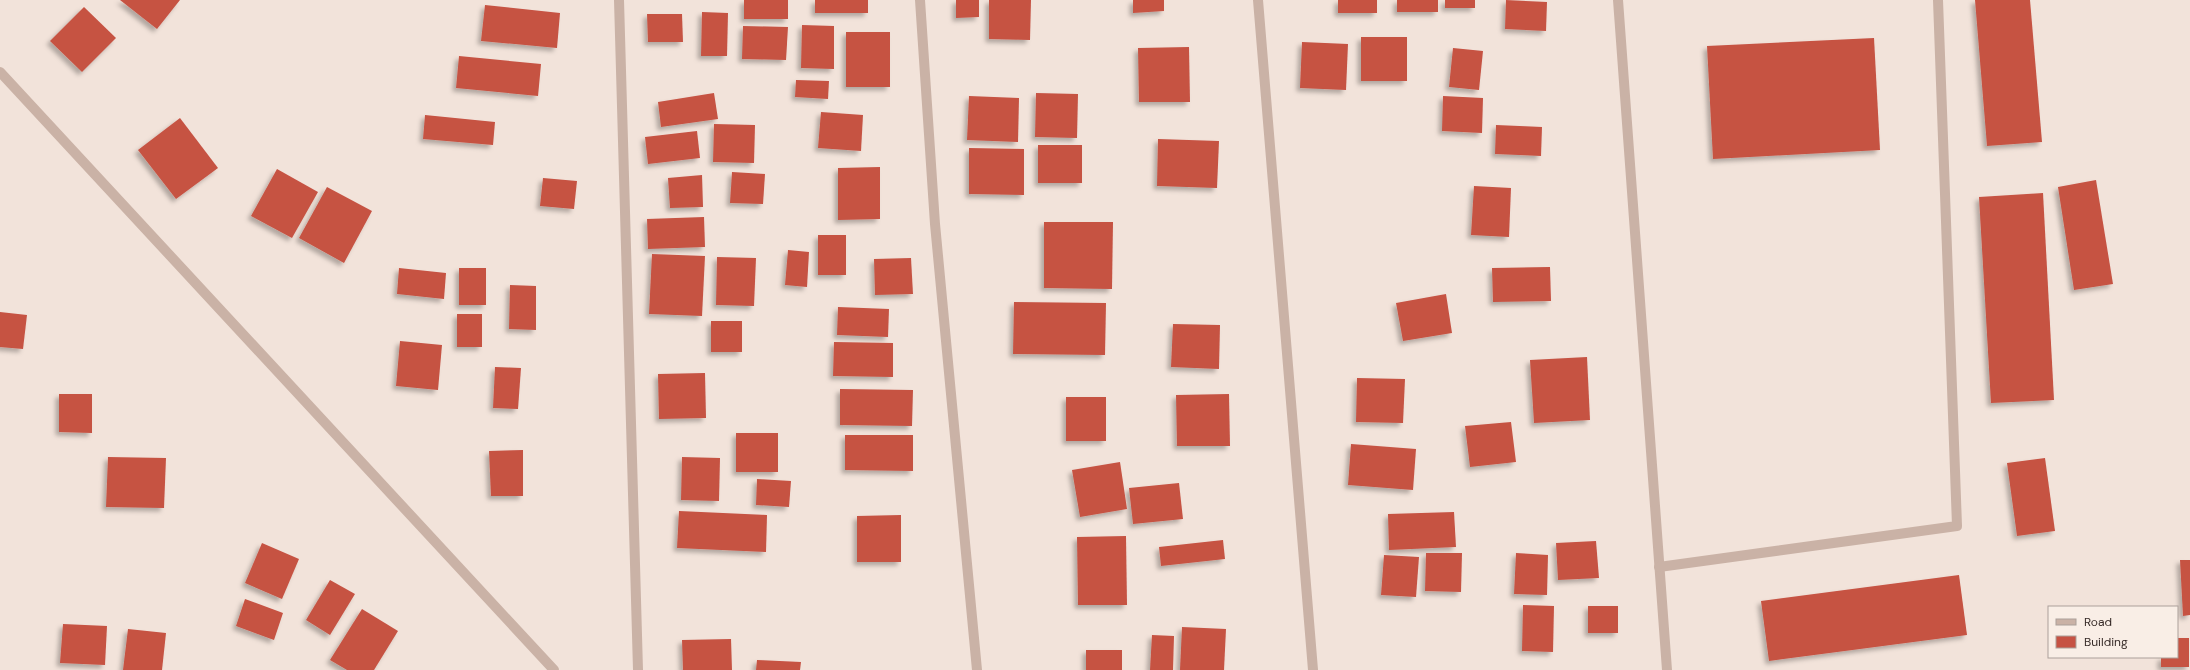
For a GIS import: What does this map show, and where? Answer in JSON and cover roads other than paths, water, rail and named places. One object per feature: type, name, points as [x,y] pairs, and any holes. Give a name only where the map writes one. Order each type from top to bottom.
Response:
[{"type":"street","points":[[619,0],[638,670]]},
{"type":"street","points":[[920,0],[935,224],[977,670]]},
{"type":"street","points":[[1258,0],[1313,670]]},
{"type":"street","points":[[1618,0],[1667,670]]},
{"type":"street","points":[[1659,567],[1957,526],[1938,0]]},
{"type":"street","points":[[0,72],[554,670]]}]
